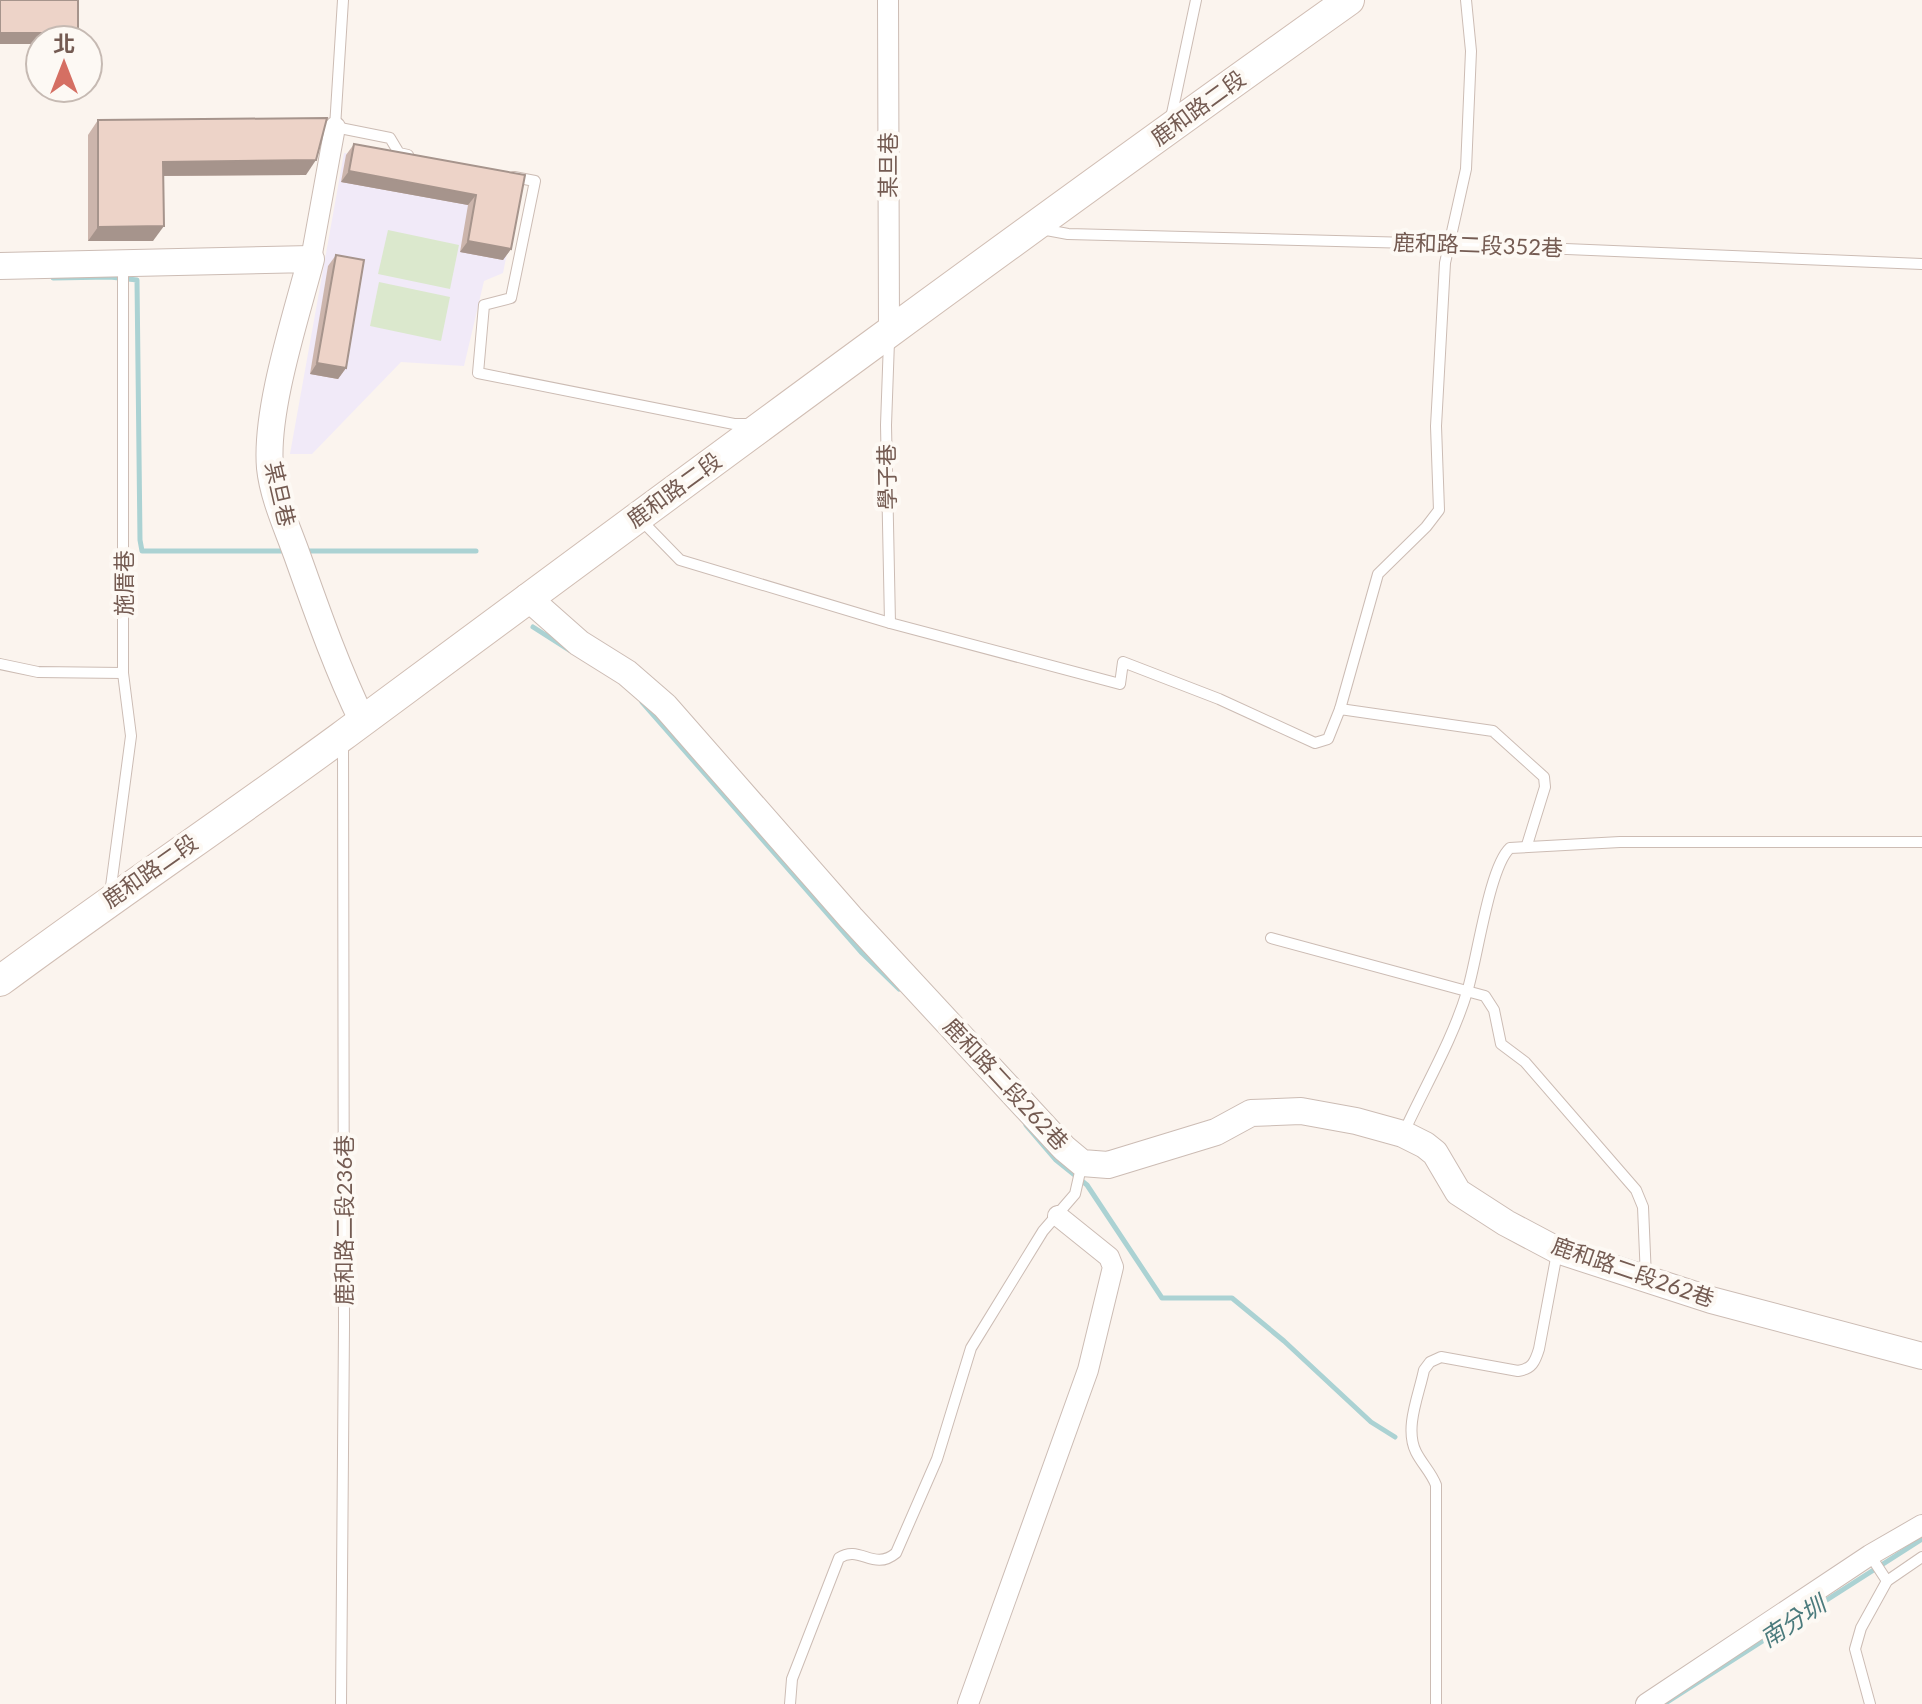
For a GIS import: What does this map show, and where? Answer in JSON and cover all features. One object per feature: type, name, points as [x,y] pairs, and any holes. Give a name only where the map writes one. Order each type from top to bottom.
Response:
[{"type":"main road","name":"鹿和路二段","points":[[0,981],[766,424],[889,330],[1349,0]]},
{"type":"street","name":"某旦巷","points":[[888,0],[889,330]]},
{"type":"street","points":[[0,266],[311,259],[335,127]]},
{"type":"street","name":"某旦巷","points":[[311,259],[279,386],[270,439],[270,469],[280,508],[338,671],[352,727]]},
{"type":"street","name":"鹿和路二段262巷","points":[[527,597],[579,643],[627,673],[665,706],[851,918],[1064,1148],[1082,1163],[1108,1165],[1216,1132],[1251,1113],[1301,1111],[1403,1134],[1435,1153],[1458,1192],[1506,1223],[1557,1250],[1647,1280],[1922,1356]]},
{"type":"street","points":[[968,1704],[1088,1370],[1113,1267],[1109,1257],[1058,1216]]},
{"type":"street","points":[[1646,1704],[1870,1555],[1922,1525]]},
{"type":"lane","points":[[343,0],[335,127],[390,138],[399,153],[414,156]]},
{"type":"lane","points":[[1169,128],[1196,0]]},
{"type":"lane","points":[[637,516],[680,560],[890,623],[1120,684],[1123,662],[1219,699],[1315,743],[1328,739],[1340,709],[1378,574],[1439,510],[1436,426],[1445,263],[1466,169],[1471,51],[1466,0]]},
{"type":"lane","points":[[505,175],[535,181],[511,298],[484,305],[478,373],[734,424],[766,424]]},
{"type":"lane","name":"鹿和路二段352巷","points":[[1035,228],[1068,234],[1449,244],[1922,264]]},
{"type":"lane","name":"施厝巷","points":[[110,900],[131,736],[123,673],[123,263]]},
{"type":"lane","name":"學子巷","points":[[889,330],[886,425],[890,623]]},
{"type":"lane","points":[[0,664],[38,672],[123,673]]},
{"type":"lane","points":[[1340,709],[1493,731],[1544,777],[1545,787],[1527,845]]},
{"type":"lane","name":"鹿和路二段236巷","points":[[341,1704],[344,996],[352,727]]},
{"type":"lane","points":[[1403,1134],[1467,992],[1502,855],[1510,848],[1527,845],[1922,842]]},
{"type":"lane","points":[[1271,938],[1485,996],[1494,1010],[1501,1044],[1525,1062],[1636,1190],[1643,1207],[1647,1280]]},
{"type":"lane","points":[[790,1704],[792,1679],[839,1558],[853,1553],[879,1562],[888,1560],[896,1553],[937,1459],[971,1348],[1043,1231],[1075,1194],[1082,1163]]},
{"type":"lane","points":[[1436,1704],[1436,1485],[1432,1473],[1417,1456],[1411,1430],[1424,1370],[1430,1362],[1441,1357],[1518,1371],[1526,1370],[1534,1363],[1557,1250]]},
{"type":"lane","points":[[1870,1555],[1887,1581]]},
{"type":"lane","points":[[1870,1704],[1855,1649],[1861,1628],[1887,1581],[1922,1557]]},
{"type":"shaded area","points":[[344,153],[521,184],[503,273],[484,281],[464,366],[401,362],[312,454],[290,454]]},
{"type":"green space","points":[[388,230],[459,245],[450,289],[378,274]]},
{"type":"green space","points":[[379,282],[450,297],[441,341],[370,326]]},
{"type":"building","points":[[0,0],[78,0],[78,24],[24,24],[24,33],[0,33]]},
{"type":"building","points":[[327,118],[316,160],[163,162],[164,226],[98,227],[98,120]]},
{"type":"building","points":[[354,144],[525,175],[511,249],[468,241],[476,195],[349,171]]},
{"type":"building","points":[[336,255],[364,260],[346,368],[317,363]]},
{"type":"waterway","points":[[53,278],[137,280],[142,551],[285,551]]},
{"type":"waterway","points":[[303,551],[476,551]]},
{"type":"waterway","points":[[533,627],[569,650]]},
{"type":"waterway","points":[[642,702],[862,953],[899,989]]},
{"type":"waterway","points":[[1026,1125],[1056,1160],[1087,1185],[1162,1298],[1232,1298],[1284,1341],[1371,1422],[1395,1437]]},
{"type":"waterway","name":"南分圳","points":[[1664,1704],[1922,1539]]}]
